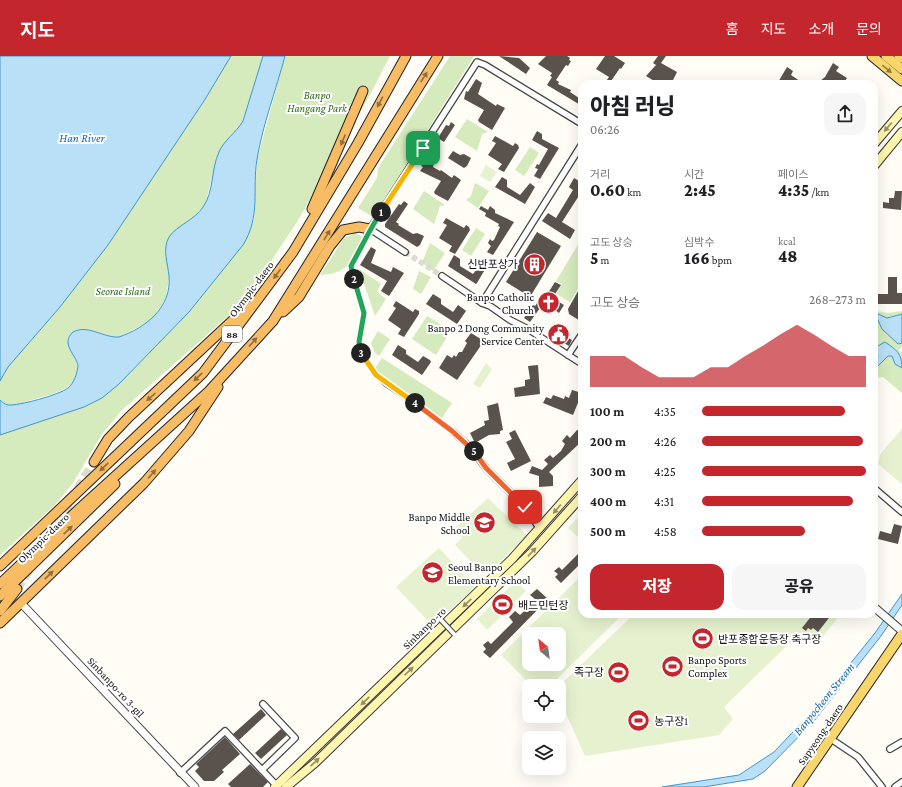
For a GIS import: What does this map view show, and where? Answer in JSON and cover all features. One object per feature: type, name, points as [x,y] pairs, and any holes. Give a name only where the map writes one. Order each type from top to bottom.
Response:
[{"type":"highway","name":"Olympic-daero","points":[[0,566],[203,373],[289,258],[358,143],[406,56]]},
{"type":"highway","points":[[392,79],[411,56]]},
{"type":"highway","name":"Olympic-daero","points":[[0,596],[188,411],[273,321],[438,56]]},
{"type":"highway","points":[[289,258],[325,184],[363,91]]},
{"type":"highway","points":[[273,321],[299,297],[330,246],[343,230],[359,227],[370,229]]},
{"type":"highway","points":[[94,462],[108,439],[129,417],[262,295]]},
{"type":"highway","points":[[0,623],[144,483],[189,431],[235,362]]},
{"type":"highway","name":"Olympic-daero","points":[[0,584],[80,508],[188,411]]},
{"type":"highway","points":[[0,611],[17,590]]},
{"type":"main road","points":[[872,56],[901,83]]},
{"type":"main road","points":[[886,56],[902,69]]},
{"type":"main road","points":[[878,139],[902,111]]},
{"type":"main road","points":[[878,161],[902,132]]},
{"type":"main road","name":"Sinbanpo-ro","points":[[276,786],[512,559],[578,485]]},
{"type":"main road","name":"Sinbanpo-ro","points":[[286,787],[315,762],[532,552],[578,500]]},
{"type":"main road","name":"Sapyeong-daero","points":[[797,787],[831,739],[902,632]]},
{"type":"street","points":[[540,529],[525,507],[486,468],[471,448],[452,431],[386,384],[376,375],[360,352],[359,342],[364,313],[351,266],[370,229],[478,62],[578,122]]},
{"type":"street","points":[[482,303],[578,150]]},
{"type":"street","points":[[370,229],[405,252]]},
{"type":"street","points":[[442,276],[482,303],[490,306],[578,361]]},
{"type":"street","points":[[568,355],[578,340]]},
{"type":"street","points":[[878,491],[902,512]]},
{"type":"street","name":"Sinbanpo-ro 3-gil","points":[[21,602],[180,773],[195,787]]},
{"type":"street","points":[[878,611],[902,632]]},
{"type":"street","points":[[441,620],[454,634]]},
{"type":"street","points":[[262,770],[295,738],[263,704]]},
{"type":"street","points":[[180,773],[225,731],[276,786]]},
{"type":"street","points":[[831,739],[858,757],[882,787]]},
{"type":"street","points":[[890,749],[902,742]]},
{"type":"street","points":[[895,787],[902,782]]},
{"type":"green space","name":"Seorae Island","points":[[231,56],[263,56],[243,121],[234,135],[223,145],[212,177],[206,202],[195,216],[170,236],[167,243],[166,251],[169,278],[166,297],[162,305],[150,321],[119,337],[91,331],[76,330],[71,351],[76,362],[77,371],[75,379],[70,385],[54,393],[22,403],[15,405],[5,404],[0,400],[0,381],[8,367],[60,307],[108,245],[204,101]]},
{"type":"green space","name":"Banpo Hangang Park","points":[[285,56],[390,56],[370,95],[297,222],[244,302],[122,410],[102,434],[73,483],[54,506],[0,555],[0,435],[84,407],[102,398],[119,384],[189,312],[243,245],[254,220],[257,160]]},
{"type":"green space","points":[[450,56],[474,56],[373,217],[358,208],[377,178],[378,168]]},
{"type":"green space","points":[[467,119],[488,132],[482,134],[477,151],[455,137]]},
{"type":"green space","points":[[530,147],[539,153],[524,176],[515,170]]},
{"type":"green space","points":[[486,165],[497,172],[490,182],[480,176]]},
{"type":"green space","points":[[475,183],[489,191],[478,208],[466,200],[471,196]]},
{"type":"green space","points":[[424,191],[445,205],[440,206],[434,224],[413,209]]},
{"type":"green space","points":[[476,228],[485,234],[471,256],[462,250]]},
{"type":"green space","points":[[356,233],[364,238],[348,265],[338,272],[320,275],[344,238]]},
{"type":"green space","points":[[430,243],[445,253],[433,271],[422,263]]},
{"type":"green space","points":[[578,245],[578,288],[570,302],[556,294],[562,284],[556,281]]},
{"type":"green space","points":[[359,269],[381,284],[377,292],[386,299],[375,316]]},
{"type":"green space","points":[[419,271],[431,277],[421,294],[413,289]]},
{"type":"green space","points":[[878,311],[888,313],[902,311],[902,346],[899,350],[902,353],[902,393],[883,377],[878,378]]},
{"type":"green space","points":[[427,316],[442,325],[446,339],[436,355],[412,339]]},
{"type":"green space","points":[[378,331],[390,339],[379,356],[375,353],[371,343]]},
{"type":"green space","points":[[382,358],[452,403],[442,418],[385,381],[375,368]]},
{"type":"green space","points":[[486,363],[492,369],[480,388],[473,384]]},
{"type":"green space","points":[[902,429],[902,484],[878,464],[881,453]]},
{"type":"green space","points":[[488,498],[527,535],[492,570],[487,566],[476,567],[455,545],[462,538],[454,529]]},
{"type":"green space","points":[[578,517],[578,537],[568,528]]},
{"type":"green space","points":[[439,548],[475,587],[433,626],[396,587]]},
{"type":"green space","points":[[578,579],[578,618],[619,618],[566,670],[566,627],[529,627]]},
{"type":"green space","name":"배드민턴장","points":[[516,581],[526,591],[487,630],[477,619]]},
{"type":"green space","name":"Banpo Sports Complex","points":[[630,618],[838,618],[815,646],[798,635],[724,707],[733,719],[719,735],[585,756],[566,714],[566,679]]},
{"type":"green space","points":[[522,634],[522,671],[565,671],[557,679],[525,679],[501,655]]},
{"type":"water","name":"Han River","points":[[0,56],[231,56],[204,101],[108,245],[60,307],[8,367],[0,381]]},
{"type":"water","points":[[263,56],[285,56],[266,120],[257,159],[254,213],[249,234],[243,245],[189,312],[119,384],[102,398],[84,407],[0,435],[0,400],[4,404],[8,405],[29,402],[63,391],[72,384],[78,366],[68,345],[69,336],[73,332],[79,330],[90,330],[107,336],[119,337],[147,322],[161,307],[166,298],[169,287],[166,246],[169,237],[172,233],[200,212],[207,201],[216,159],[221,148],[243,121]]},
{"type":"water","points":[[878,314],[887,318],[902,314],[902,343],[898,344],[882,329],[878,320]]},
{"type":"water","points":[[885,342],[893,347],[900,356],[902,368],[895,364],[892,356],[888,356],[878,366],[878,346]]},
{"type":"water","name":"Banpocheon Stream","points":[[902,594],[902,605],[881,636],[814,721],[765,771],[753,779],[704,787],[662,787],[739,775],[774,752],[808,716],[875,633]]},
{"type":"building","points":[[499,56],[519,58],[530,68],[526,74]]},
{"type":"building","points":[[546,56],[567,56],[570,58],[569,60],[571,61],[568,66],[566,65],[556,80],[559,82],[558,84],[571,90],[570,92],[578,97],[578,104],[547,85],[552,77],[550,76],[552,73],[538,64]]},
{"type":"building","points":[[605,56],[614,56],[625,63],[612,80],[607,80],[609,77],[596,69]]},
{"type":"building","points":[[658,56],[666,56],[661,63],[677,72],[673,80],[652,80],[646,76],[656,65],[653,63]]},
{"type":"building","points":[[833,63],[839,67],[836,71],[847,78],[846,80],[821,80],[825,77]]},
{"type":"building","points":[[787,67],[793,71],[791,75],[798,80],[779,80]]},
{"type":"building","points":[[476,79],[482,83],[478,94],[496,106],[497,104],[505,108],[492,130],[478,120],[484,110],[464,99],[466,91],[468,92]]},
{"type":"building","points":[[451,122],[455,125],[444,142],[438,138],[446,125],[449,126]]},
{"type":"building","points":[[537,131],[542,134],[542,139],[559,148],[540,179],[534,176],[538,169],[535,168],[537,164],[539,165],[548,149],[532,140]]},
{"type":"building","points":[[495,136],[513,146],[515,143],[519,148],[504,172],[498,169],[502,164],[488,155],[496,143],[492,141]]},
{"type":"building","points":[[453,151],[471,158],[467,166],[464,168],[448,158]]},
{"type":"building","points":[[427,159],[434,163],[433,167],[440,171],[441,170],[452,178],[454,175],[461,180],[448,201],[434,192],[441,181],[420,171],[423,167],[421,166]]},
{"type":"building","points":[[502,177],[507,180],[507,187],[520,195],[530,183],[535,187],[525,204],[495,187]]},
{"type":"building","points":[[574,178],[578,180],[578,197],[562,222],[575,230],[570,239],[542,221],[548,213],[556,218],[573,190],[569,187]]},
{"type":"building","points":[[895,191],[902,191],[901,210],[883,208],[883,202],[889,203],[889,198],[894,198]]},
{"type":"building","points":[[404,201],[408,204],[396,222],[399,224],[398,225],[413,234],[417,233],[424,236],[420,245],[417,247],[385,227],[385,224],[399,204],[401,205]]},
{"type":"building","points":[[481,206],[488,210],[490,206],[495,210],[495,213],[514,222],[493,255],[487,252],[491,246],[488,243],[490,239],[492,241],[494,240],[500,227],[498,226],[499,224],[485,216],[486,213],[479,209]]},
{"type":"building","points":[[446,218],[464,228],[466,225],[470,230],[455,254],[449,251],[452,246],[439,238],[447,225],[443,223]]},
{"type":"building","name":"신반포상가","points":[[537,232],[561,246],[530,297],[506,282]]},
{"type":"building","points":[[371,247],[376,250],[371,263],[391,272],[393,267],[404,273],[389,296],[381,291],[387,281],[360,265]]},
{"type":"building","points":[[454,255],[460,259],[460,266],[473,274],[482,262],[487,266],[476,284],[448,266]]},
{"type":"building","points":[[888,277],[897,277],[897,293],[902,293],[902,304],[878,304],[878,294],[888,294]]},
{"type":"building","name":"Banpo Catholic Church","points":[[555,282],[561,285],[555,294],[559,302],[564,305],[559,313],[555,310],[542,312],[540,308],[530,322],[524,318],[544,293],[548,293]]},
{"type":"building","points":[[578,291],[578,320],[569,314],[568,309]]},
{"type":"building","points":[[433,294],[441,299],[441,304],[453,312],[458,305],[466,311],[457,324],[426,304]]},
{"type":"building","points":[[396,301],[413,312],[415,309],[419,311],[419,314],[404,337],[398,334],[401,329],[388,320],[396,308],[393,306]]},
{"type":"building","name":"Banpo 2 Dong Community Service Center","points":[[555,327],[572,340],[569,346],[551,335]]},
{"type":"building","points":[[471,333],[484,341],[457,380],[439,368],[447,355],[452,358],[454,355],[456,357],[459,352],[462,352],[467,343],[465,341]]},
{"type":"building","points":[[398,345],[406,350],[406,354],[418,362],[423,356],[430,360],[431,362],[422,375],[392,355]]},
{"type":"building","points":[[538,365],[540,394],[515,397],[514,388],[525,386],[525,380],[530,379],[528,366]]},
{"type":"building","points":[[572,390],[578,392],[578,403],[573,415],[543,403],[546,397],[551,399],[553,395],[564,399],[565,396],[569,398]]},
{"type":"building","points":[[498,403],[503,430],[500,431],[500,434],[489,435],[475,443],[470,433],[485,425],[484,421],[489,420],[487,406]]},
{"type":"building","points":[[515,430],[531,461],[511,471],[507,463],[515,459],[506,442],[512,439],[509,433]]},
{"type":"building","points":[[578,430],[578,445],[549,472],[553,476],[553,486],[539,487],[539,476],[529,473],[532,466],[542,470],[548,464],[544,460],[550,455],[553,458],[561,451],[565,444],[562,441],[567,435],[570,438]]},
{"type":"building","points":[[894,524],[902,526],[898,544],[878,539],[880,531],[891,534]]},
{"type":"building","points":[[578,554],[578,566],[561,583],[555,577],[558,574],[554,571],[559,567],[562,570]]},
{"type":"building","points":[[537,589],[548,599],[490,658],[483,652],[486,649],[483,645],[488,641],[491,644],[513,622],[509,617],[515,611],[520,615],[536,600],[530,595]]},
{"type":"building","points":[[810,618],[829,618],[818,632],[813,628],[811,630],[808,628],[806,631],[802,628]]},
{"type":"building","points":[[261,709],[266,715],[239,740],[233,734]]},
{"type":"building","points":[[281,729],[287,735],[261,759],[255,753]]},
{"type":"building","points":[[225,737],[240,754],[222,770],[224,772],[214,781],[204,781],[195,771],[199,767],[196,764]]},
{"type":"building","points":[[250,764],[268,782],[263,787],[231,787],[228,784]]},
{"type":"tunnel","points":[[405,252],[442,276]]},
{"type":"tunnel","points":[[50,535],[94,462]]},
{"type":"tunnel","points":[[17,589],[29,570]]},
{"type":"place","name":"신반포상가","points":[[534,264]]},
{"type":"place","name":"Banpo Catholic Church","points":[[549,303]]},
{"type":"place","name":"Banpo 2 Dong Community Service Center","points":[[559,334]]},
{"type":"place","name":"Banpo Middle School","points":[[485,523]]},
{"type":"place","name":"Seoul Banpo Elementary School","points":[[432,573]]},
{"type":"place","name":"배드민턴장","points":[[502,605]]},
{"type":"place","name":"반포종합운동장 축구장","points":[[702,639]]},
{"type":"place","name":"Banpo Sports Complex","points":[[673,666]]},
{"type":"place","name":"족구장","points":[[619,672]]},
{"type":"place","name":"농구장1","points":[[639,721]]},
{"type":"route","points":[[423,148],[367,234],[366,240],[351,266],[364,313],[359,342],[360,352],[376,375],[386,384],[452,431],[471,448],[486,468],[525,507]]}]
